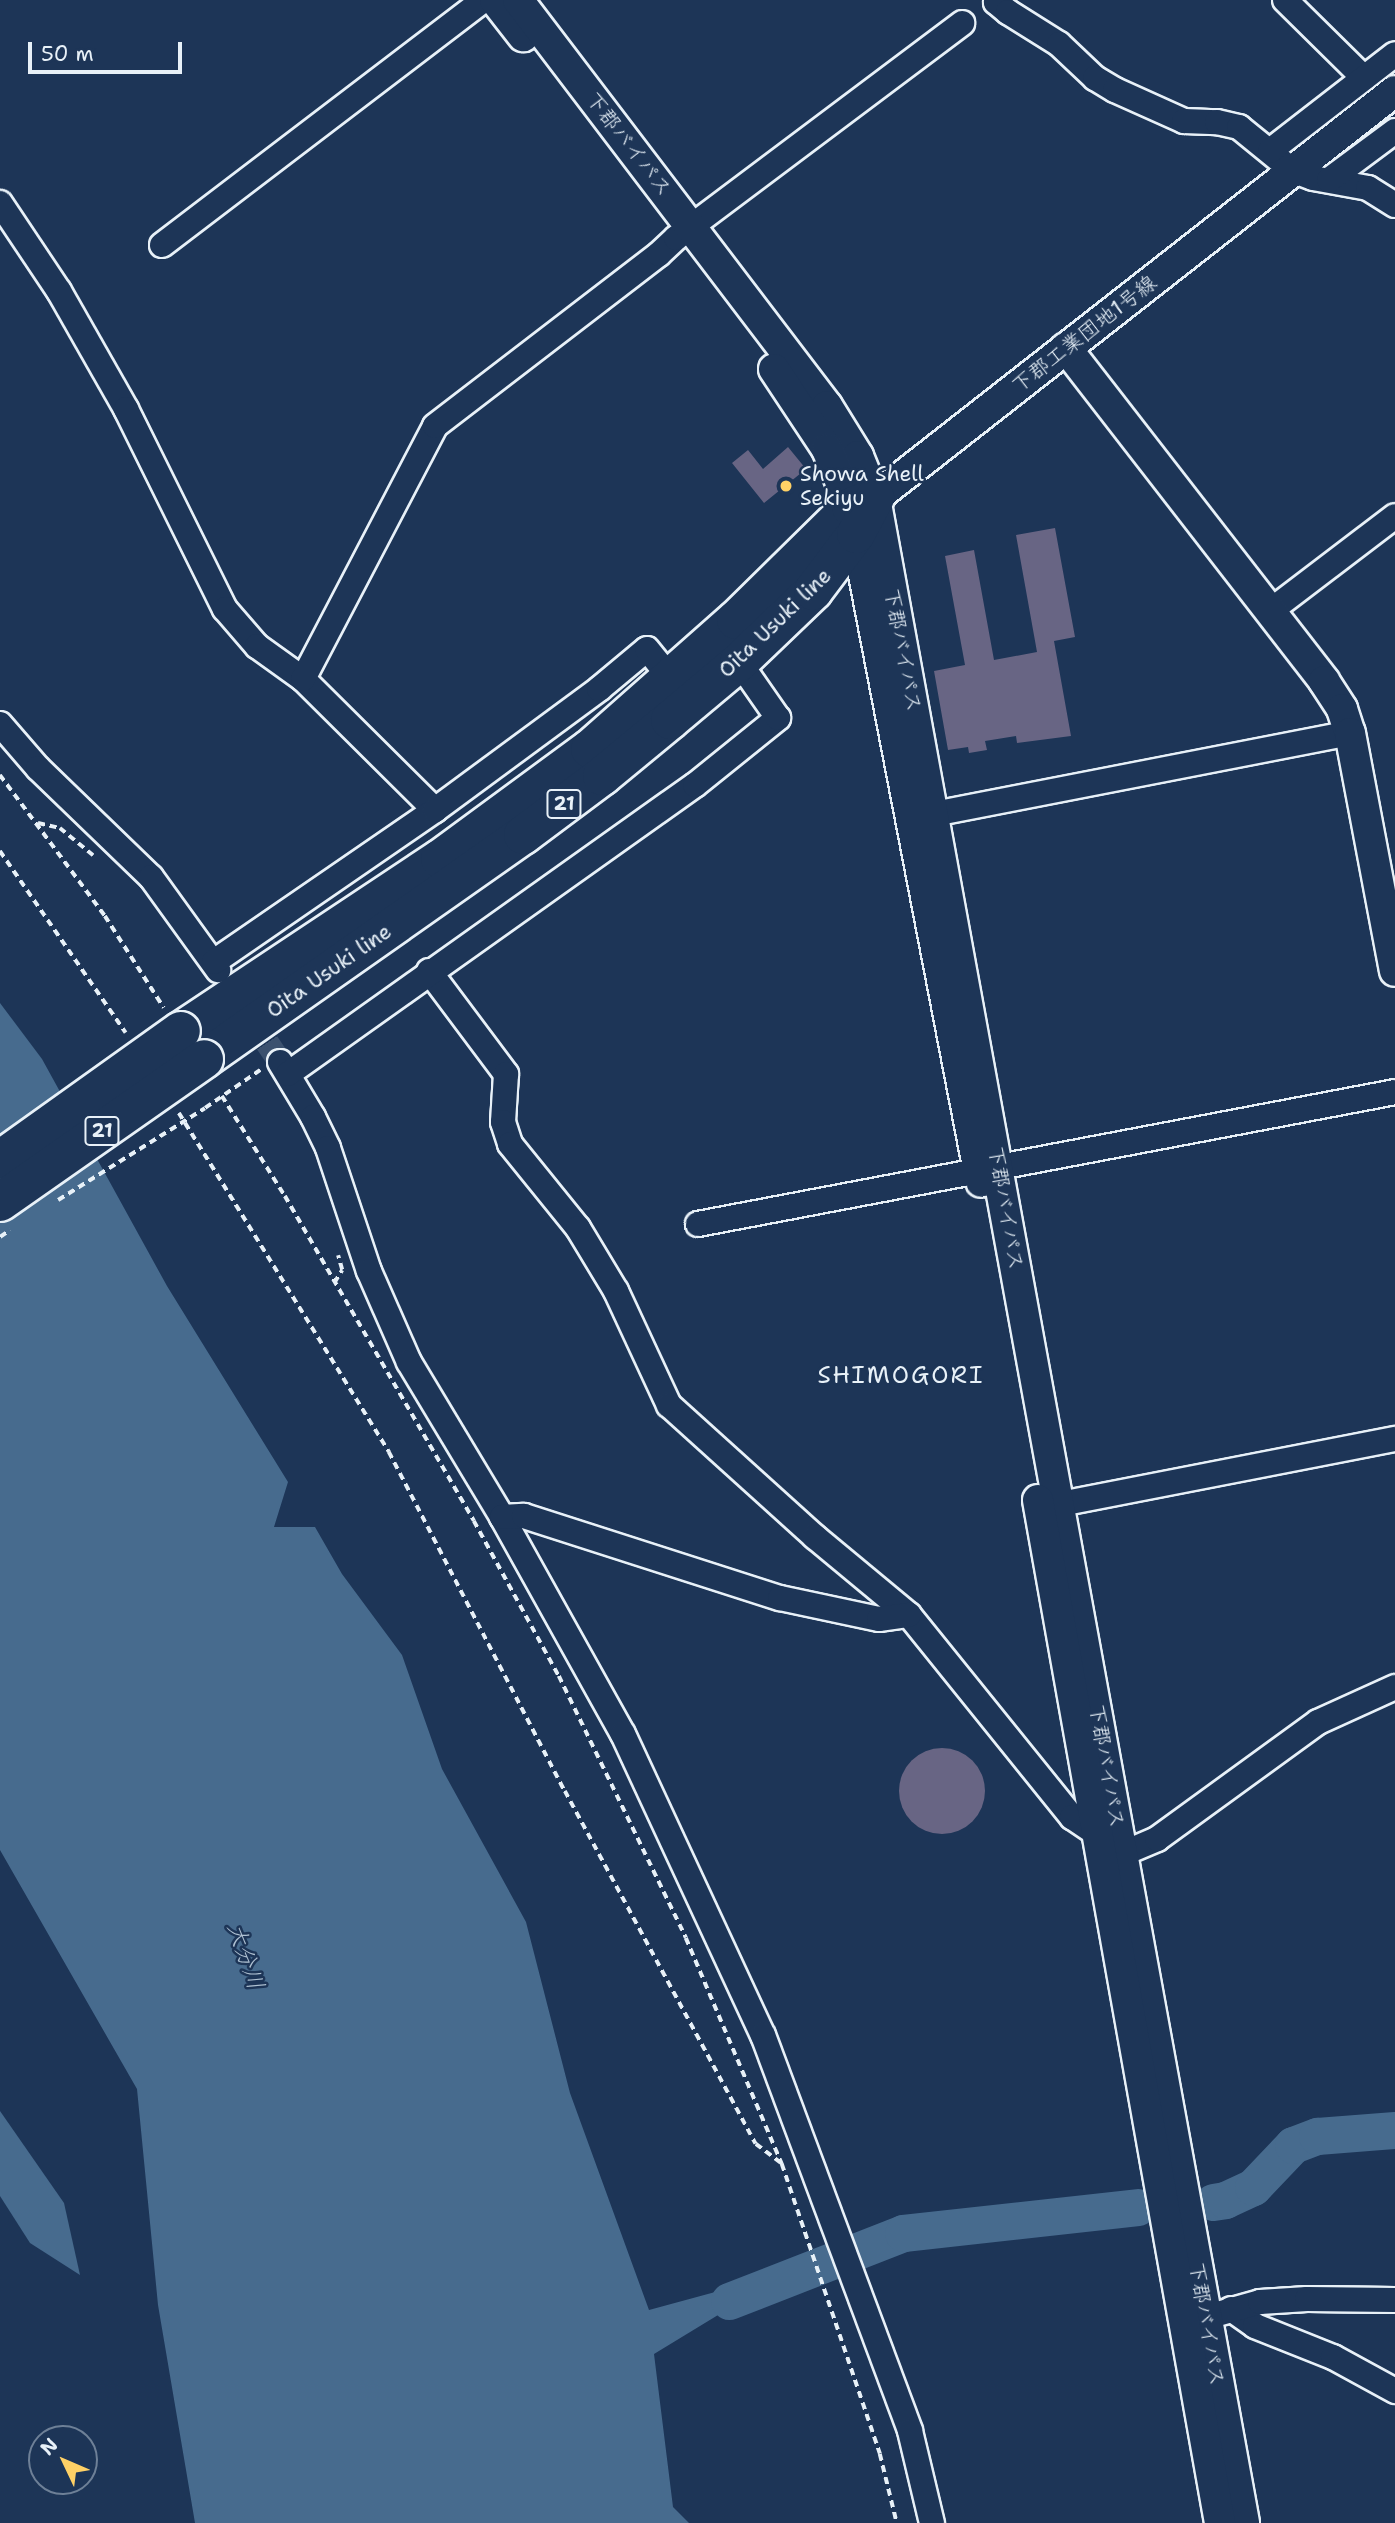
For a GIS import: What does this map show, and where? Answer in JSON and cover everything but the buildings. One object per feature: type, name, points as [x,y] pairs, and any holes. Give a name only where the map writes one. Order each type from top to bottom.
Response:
[{"type":"main road","name":"Oita Usuki line","points":[[9,1214],[184,1035],[602,776],[738,662],[813,591],[861,513]]},
{"type":"main road","name":"Oita Usuki line","points":[[0,1160],[483,828],[590,749],[861,513]]},
{"type":"street","points":[[162,246],[484,0]]},
{"type":"street","name":"下郡バイパス","points":[[495,0],[827,407],[858,456],[861,513],[989,1168],[1049,1506],[1122,1854],[1244,2523]]},
{"type":"street","name":"下郡バイパス","points":[[519,0],[684,232]]},
{"type":"street","points":[[998,0],[996,2],[1008,12],[1059,44],[1105,84],[1184,121],[1217,122],[1239,127],[1281,161],[1329,180],[1368,188],[1395,205]]},
{"type":"street","points":[[1285,0],[1364,78]]},
{"type":"street","points":[[303,679],[435,426],[684,232],[962,23]]},
{"type":"street","points":[[1281,161],[1364,78],[1395,54]]},
{"type":"street","name":"下郡工業団地1号線","points":[[861,513],[1066,348],[1281,161],[1395,91]]},
{"type":"street","points":[[1329,180],[1395,131]]},
{"type":"street","points":[[0,203],[59,291],[126,409],[225,609],[257,646],[303,679],[435,810]]},
{"type":"street","points":[[1066,348],[1324,681],[1342,709],[1350,733],[1395,971]]},
{"type":"street","name":"下郡バイパス","points":[[861,513],[934,814],[989,1168]]},
{"type":"street","points":[[1269,612],[1395,516]]},
{"type":"street","points":[[0,724],[38,768],[151,877],[216,966],[599,690],[647,649],[671,679]]},
{"type":"street","points":[[738,662],[778,718],[695,785],[429,971],[284,1068],[328,1148],[369,1271],[409,1362],[502,1517],[623,1734],[763,2035],[910,2431],[932,2523]]},
{"type":"street","points":[[934,814],[1350,733]]},
{"type":"street","points":[[429,971],[506,1074],[503,1122],[510,1144],[578,1228],[591,1249],[616,1291],[669,1405],[815,1537],[909,1615],[1072,1817],[1096,1833]]},
{"type":"street","points":[[698,1224],[1395,1092]]},
{"type":"street","points":[[1049,1506],[1395,1439]]},
{"type":"street","name":"下郡バイパス","points":[[1049,1506],[1096,1833],[1206,2317],[1220,2523]]},
{"type":"street","points":[[502,1517],[524,1516],[780,1598],[879,1619],[909,1615]]},
{"type":"street","points":[[1122,1854],[1140,1849],[1157,1839],[1318,1722],[1395,1687]]},
{"type":"street","points":[[1206,2317],[1261,2302],[1307,2299],[1395,2300]]},
{"type":"street","points":[[1206,2317],[1255,2326],[1333,2357],[1395,2391]]},
{"type":"path","points":[[0,775],[105,916],[184,1035]]},
{"type":"path","points":[[36,823],[60,828],[100,861]]},
{"type":"path","points":[[0,851],[130,1039]]},
{"type":"path","points":[[222,1096],[285,1196],[474,1521],[559,1676],[686,1938],[782,2164],[875,2441],[898,2523]]},
{"type":"path","points":[[174,1107],[389,1452],[565,1791],[756,2144],[782,2164]]},
{"type":"path","points":[[53,1203],[205,1108]]},
{"type":"path","points":[[0,1237],[9,1214]]},
{"type":"water","name":"大分川","points":[[0,1003],[42,1059],[167,1286],[288,1482],[274,1527],[315,1527],[342,1574],[402,1655],[442,1769],[526,1922],[570,2093],[649,2310],[774,2276],[779,2290],[723,2312],[654,2354],[673,2507],[689,2523],[195,2523],[158,2305],[137,2089],[0,1850]]},
{"type":"water","points":[[0,2111],[64,2203],[80,2275],[30,2243],[0,2196]]},
{"type":"waterway","points":[[1213,2202],[1225,2200],[1253,2187],[1293,2145],[1317,2136],[1395,2130]]},
{"type":"waterway","points":[[729,2301],[903,2233],[1138,2207]]},
{"type":"tunnel","points":[[247,1013],[280,1062]]},
{"type":"place","name":"Showa Shell Sekiyu","points":[[786,486]]},
{"type":"district","name":"SHIMOGORI","points":[[901,1376]]}]
